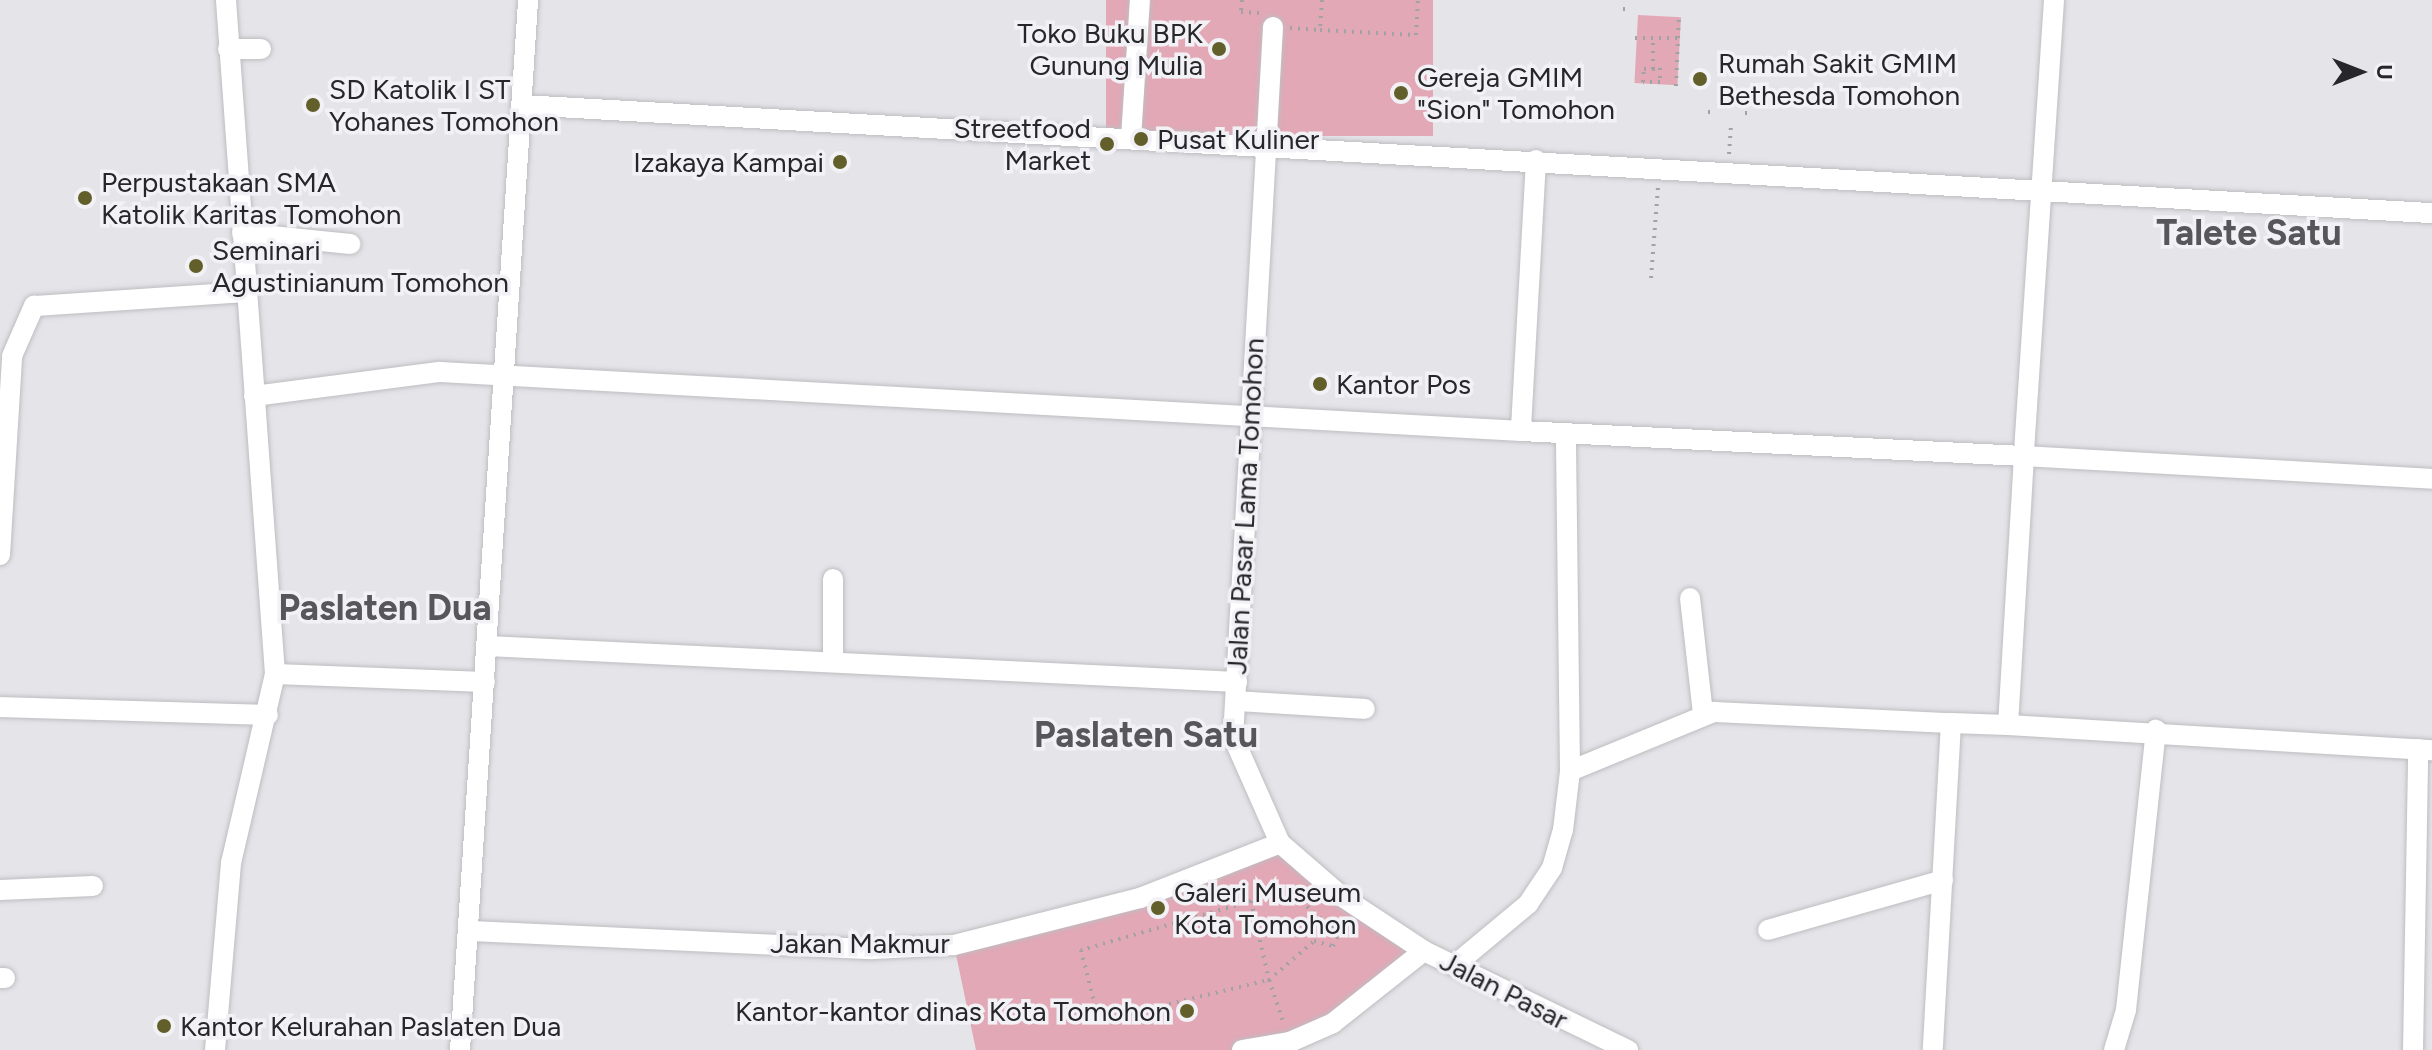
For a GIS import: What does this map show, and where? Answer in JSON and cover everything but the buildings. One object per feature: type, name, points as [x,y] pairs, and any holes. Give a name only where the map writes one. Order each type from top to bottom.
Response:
[{"type":"street","points":[[215,1050],[231,863],[268,715],[275,674],[226,0]]},
{"type":"street","points":[[460,1050],[471,931],[502,375],[528,0]]},
{"type":"street","points":[[1131,138],[1140,0]]},
{"type":"street","points":[[2008,725],[2054,0]]},
{"type":"street","name":"Jalan Pasar Lama Tomohon","points":[[1274,20],[1263,148],[1233,737],[1280,843],[1341,896],[1424,951]]},
{"type":"street","points":[[228,49],[261,49]]},
{"type":"street","points":[[522,105],[2432,213]]},
{"type":"street","points":[[1521,431],[1536,160]]},
{"type":"street","points":[[242,233],[350,244]]},
{"type":"street","points":[[0,555],[12,356],[34,306],[247,292]]},
{"type":"street","points":[[254,396],[418,372],[502,375],[1566,435],[2432,479]]},
{"type":"street","points":[[1456,964],[1528,904],[1552,868],[1570,771],[1566,435]]},
{"type":"street","points":[[833,579],[833,662]]},
{"type":"street","points":[[1690,598],[1703,714]]},
{"type":"street","points":[[487,646],[833,662],[1236,692],[1365,709]]},
{"type":"street","points":[[275,674],[485,682]]},
{"type":"street","points":[[0,707],[268,715]]},
{"type":"street","points":[[1570,771],[1703,714],[2156,730],[2425,750],[2423,986],[2413,1050]]},
{"type":"street","points":[[1933,1050],[1951,723]]},
{"type":"street","points":[[2114,1050],[2126,1010],[2156,730]]},
{"type":"street","name":"Jakan Makmur","points":[[471,931],[873,949],[954,945],[1140,898],[1280,843]]},
{"type":"street","points":[[1768,930],[1943,880]]},
{"type":"street","points":[[0,890],[93,886]]},
{"type":"street","points":[[1242,1050],[1291,1046],[1365,1001],[1424,951]]},
{"type":"street","name":"Jalan Pasar","points":[[1424,951],[1456,964],[1621,1049]]},
{"type":"path","points":[[1320,2],[1320,30],[1416,35],[1418,0]]},
{"type":"path","points":[[1242,1],[1241,12],[1274,20]]},
{"type":"path","points":[[1676,86],[1679,15]]},
{"type":"path","points":[[1635,38],[1678,38]]},
{"type":"path","points":[[1653,38],[1653,69]]},
{"type":"path","points":[[1660,68],[1660,82],[1643,82],[1644,69],[1653,69],[1660,68]]},
{"type":"path","points":[[1728,172],[1731,124]]},
{"type":"path","points":[[1651,278],[1659,168]]},
{"type":"path","points":[[1289,891],[1339,934],[1333,946],[1314,941],[1269,980],[1099,1021],[1081,950],[1289,891]]},
{"type":"path","points":[[1251,901],[1269,980],[1291,1046]]},
{"type":"shaded area","points":[[1106,0],[1433,0],[1433,136],[1106,136]]},
{"type":"shaded area","points":[[1638,15],[1681,17],[1677,85],[1634,83]]},
{"type":"shaded area","points":[[1280,843],[1424,951],[1333,1023],[1242,1050],[976,1050],[954,945],[997,939]]},
{"type":"place","name":"Toko Buku BPK Gunung Mulia","points":[[1219,49]]},
{"type":"place","name":"Rumah Sakit GMIM Bethesda Tomohon","points":[[1700,79]]},
{"type":"place","name":"Gereja GMIM \"Sion\" Tomohon","points":[[1401,93]]},
{"type":"place","name":"SD Katolik I ST Yohanes Tomohon","points":[[313,105]]},
{"type":"place","name":"Pusat Kuliner","points":[[1141,139]]},
{"type":"place","name":"Streetfood Market","points":[[1107,144]]},
{"type":"place","name":"Izakaya Kampai","points":[[840,162]]},
{"type":"place","name":"Perpustakaan SMA Katolik Karitas Tomohon","points":[[85,198]]},
{"type":"place","name":"Seminari Agustinianum Tomohon","points":[[196,266]]},
{"type":"place","name":"Kantor Pos","points":[[1320,384]]},
{"type":"place","name":"Galeri Museum Kota Tomohon","points":[[1158,908]]},
{"type":"place","name":"Kantor-kantor dinas Kota Tomohon","points":[[1187,1011]]},
{"type":"place","name":"Kantor Kelurahan Paslaten Dua","points":[[164,1026]]},
{"type":"district","name":"Talete Satu","points":[[2249,233]]},
{"type":"district","name":"Paslaten Dua","points":[[385,608]]},
{"type":"district","name":"Paslaten Satu","points":[[1146,735]]}]
